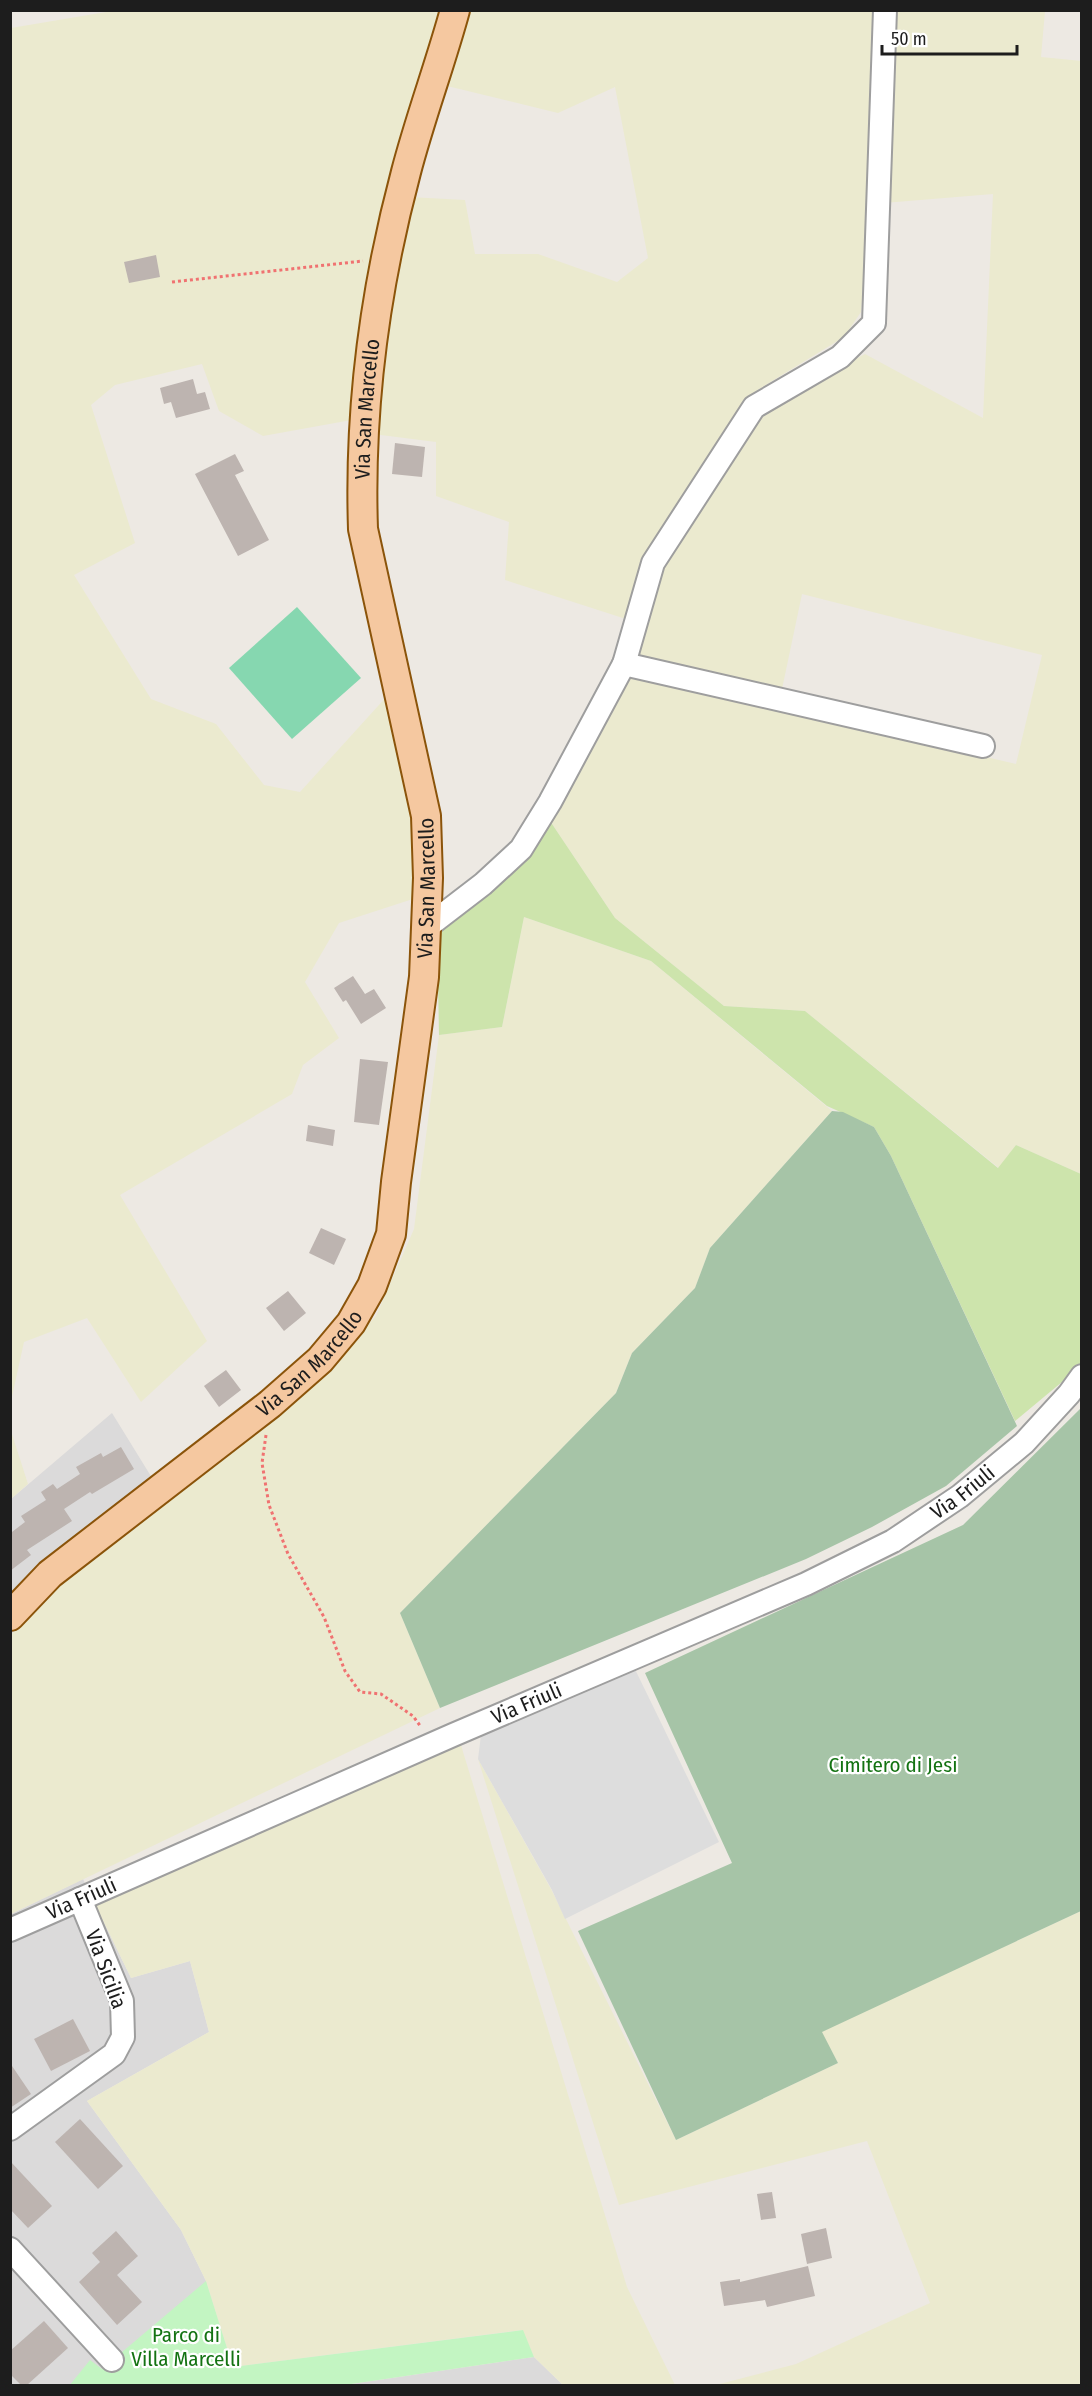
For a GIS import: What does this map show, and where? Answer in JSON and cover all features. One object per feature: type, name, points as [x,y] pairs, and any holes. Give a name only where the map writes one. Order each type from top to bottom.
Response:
[{"type":"main road","name":"Via San Marcello","points":[[10,1616],[50,1574],[270,1404],[320,1360],[351,1323],[372,1286],[391,1234],[424,977],[427,927],[426,816],[363,529],[362,484],[365,419],[386,258],[406,170],[454,10]]},
{"type":"street","points":[[427,927],[483,884],[521,849],[550,802],[624,664],[653,563],[754,407],[840,357],[874,323],[885,10]]},
{"type":"street","points":[[624,664],[983,746]]},
{"type":"street","name":"Via Friuli","points":[[10,1930],[432,1744],[806,1584],[893,1541],[960,1496],[1024,1443],[1069,1394],[1082,1376]]},
{"type":"street","name":"Via Sicilia","points":[[10,2128],[114,2054],[123,2037],[122,2001],[80,1899]]},
{"type":"street","points":[[10,2249],[112,2360]]},
{"type":"path","points":[[172,282],[386,258]]},
{"type":"path","points":[[270,1404],[262,1462],[268,1505],[288,1554],[324,1617],[345,1671],[360,1692],[381,1694],[413,1716],[432,1744]]},
{"type":"shaded area","points":[[112,1413],[165,1499],[56,1583],[11,1635],[11,1499]]},
{"type":"shaded area","points":[[631,1661],[719,1842],[565,1919],[552,1890],[478,1759],[482,1727]]},
{"type":"shaded area","points":[[83,1879],[131,1978],[190,1961],[209,2032],[87,2101],[181,2230],[206,2281],[229,2385],[11,2386],[11,1914]]},
{"type":"shaded area","points":[[534,2357],[563,2385],[338,2386]]},
{"type":"green space","points":[[118,10],[444,11],[357,419],[263,436],[219,411],[202,364],[115,385],[91,405],[135,543],[74,575],[151,699],[216,724],[264,785],[300,792],[388,695],[416,824],[419,897],[339,923],[305,982],[339,1038],[303,1065],[292,1094],[120,1195],[207,1341],[141,1402],[87,1318],[24,1342],[11,1401],[11,28]]},
{"type":"green space","points":[[463,11],[880,11],[871,203],[861,312],[844,337],[756,391],[649,557],[626,619],[505,580],[509,522],[436,496],[436,442],[373,434],[385,315],[409,197],[465,200],[475,254],[538,254],[617,282],[648,258],[615,87],[558,113],[443,85]]},
{"type":"green space","points":[[892,11],[1045,11],[1041,57],[1082,61],[1081,1174],[1016,1145],[999,1168],[805,1011],[724,1006],[615,918],[550,821],[632,674],[1016,764],[1042,655],[802,594],[782,689],[637,657],[660,569],[760,410],[865,354],[983,418],[993,194],[884,203]]},
{"type":"green space","points":[[297,607],[361,678],[292,739],[229,668]]},
{"type":"green space","points":[[550,821],[615,918],[724,1006],[805,1011],[998,1168],[1016,1145],[1081,1174],[1082,1360],[1074,1372],[1015,1421],[891,1156],[874,1127],[827,1106],[651,961],[524,917],[502,1027],[439,1035],[437,925]]},
{"type":"green space","points":[[524,917],[651,961],[832,1111],[710,1248],[695,1288],[632,1353],[616,1393],[400,1613],[440,1708],[11,1914],[11,1635],[56,1583],[305,1390],[376,1316],[414,1229],[439,1035],[502,1027]]},
{"type":"green space","points":[[832,1111],[843,1112],[874,1127],[891,1156],[1017,1426],[946,1486],[872,1527],[806,1559],[440,1708],[400,1613],[616,1393],[632,1353],[695,1288],[710,1248]]},
{"type":"green space","name":"Cimitero di Jesi","points":[[1081,1408],[1081,1911],[822,2032],[838,2063],[676,2140],[578,1931],[732,1863],[645,1673],[963,1525]]},
{"type":"green space","points":[[10,1428],[28,1484],[11,1499],[10,1499]]},
{"type":"green space","points":[[460,1742],[627,2287],[675,2385],[563,2385],[534,2357],[522,2330],[233,2367],[206,2281],[181,2230],[87,2101],[209,2032],[190,1961],[131,1978],[94,1902]]},
{"type":"green space","points":[[478,1759],[552,1891],[676,2140],[838,2063],[821,2032],[1081,1911],[1081,2385],[716,2385],[796,2364],[930,2303],[867,2141],[619,2205]]},
{"type":"green space","name":"Parco di Villa Marcelli","points":[[206,2281],[233,2367],[523,2330],[534,2357],[338,2386],[69,2386],[90,2360],[102,2369]]},
{"type":"building","points":[[156,255],[160,277],[129,283],[124,262]]},
{"type":"building","points":[[193,379],[197,394],[205,392],[210,409],[176,418],[171,402],[164,404],[160,388]]},
{"type":"building","points":[[395,443],[425,447],[422,477],[392,474]]},
{"type":"building","points":[[235,454],[244,471],[235,475],[269,540],[238,556],[195,474]]},
{"type":"building","points":[[353,976],[365,994],[374,989],[386,1008],[361,1024],[346,1000],[343,1002],[334,988]]},
{"type":"building","points":[[360,1059],[388,1062],[379,1125],[354,1122]]},
{"type":"building","points":[[308,1125],[335,1130],[333,1146],[306,1141]]},
{"type":"building","points":[[321,1228],[346,1239],[334,1265],[309,1253]]},
{"type":"building","points":[[288,1291],[306,1313],[284,1331],[266,1308]]},
{"type":"building","points":[[226,1370],[241,1390],[219,1407],[204,1386]]},
{"type":"building","points":[[121,1447],[134,1469],[92,1494],[90,1492],[64,1509],[72,1521],[27,1550],[31,1555],[10,1571],[10,1530],[12,1532],[25,1522],[21,1516],[46,1500],[41,1492],[53,1484],[57,1489],[80,1474],[76,1467],[101,1453],[103,1457]]},
{"type":"building","points":[[73,2019],[90,2051],[51,2071],[34,2039]]},
{"type":"building","points":[[10,2063],[31,2094],[10,2108]]},
{"type":"building","points":[[80,2119],[123,2166],[98,2189],[55,2142]]},
{"type":"building","points":[[10,2161],[52,2206],[28,2228],[10,2209]]},
{"type":"building","points":[[772,2192],[776,2218],[761,2220],[757,2194]]},
{"type":"building","points":[[826,2228],[832,2258],[807,2264],[801,2234]]},
{"type":"building","points":[[116,2231],[138,2256],[117,2275],[142,2302],[117,2325],[79,2282],[100,2262],[92,2253]]},
{"type":"building","points":[[808,2266],[815,2296],[767,2307],[765,2300],[724,2306],[720,2282],[740,2279],[740,2282]]},
{"type":"building","points":[[44,2321],[68,2348],[27,2385],[21,2385],[10,2374],[10,2351]]}]
